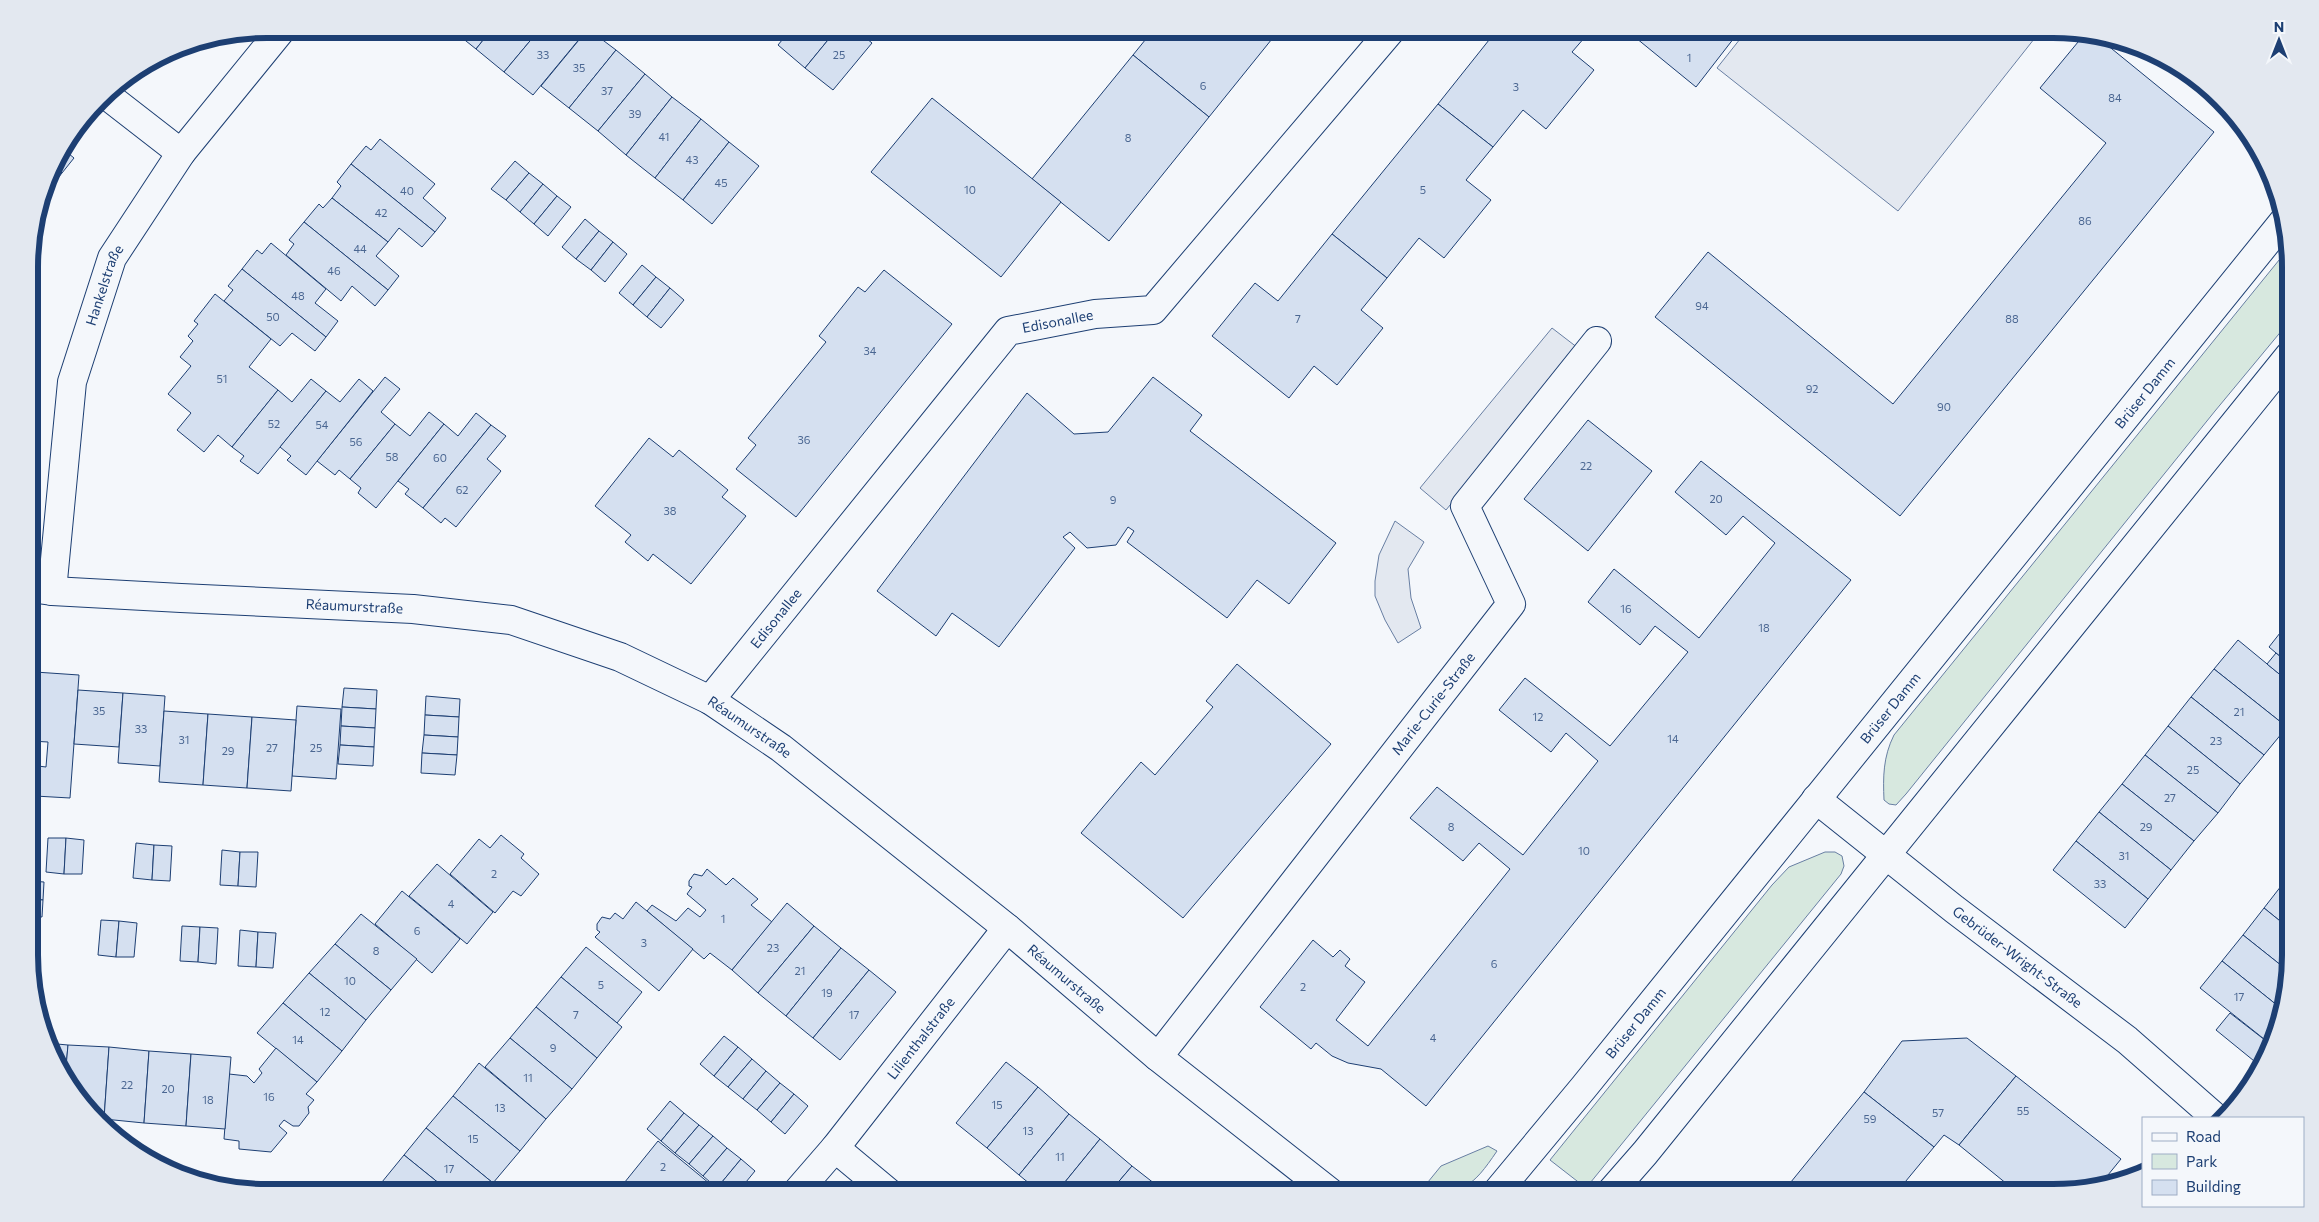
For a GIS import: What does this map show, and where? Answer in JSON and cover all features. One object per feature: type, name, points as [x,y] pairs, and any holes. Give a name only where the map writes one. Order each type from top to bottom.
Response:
[{"type":"street","name":"Hankelstraße","points":[[41,590],[72,382],[112,258],[180,153],[275,38]]},
{"type":"street","name":"Edisonallee","points":[[710,700],[1008,331],[1095,314],[1153,310],[1384,38]]},
{"type":"street","points":[[111,99],[180,153]]},
{"type":"street","name":"Brüser Damm","points":[[1503,1184],[2278,228]]},
{"type":"street","name":"Marie-Curie-Straße","points":[[1158,1057],[1511,604],[1465,506],[1597,341]]},
{"type":"street","points":[[1617,1184],[2282,365]]},
{"type":"street","name":"Réaumurstraße","points":[[41,590],[413,609],[511,620],[620,657],[710,700],[781,748],[1007,928],[1158,1057],[1320,1184]]},
{"type":"street","name":"Gebrüder-Wright-Straße","points":[[1816,799],[2127,1040],[2214,1117]]},
{"type":"street","name":"Lilienthalstraße","points":[[804,1184],[835,1148],[1007,928]]},
{"type":"street","points":[[835,1148],[878,1184]]},
{"type":"green space","points":[[2281,257],[2282,330],[1896,805],[1889,804],[1884,800],[1886,759],[1894,735]]},
{"type":"green space","points":[[1825,852],[1835,852],[1842,856],[1844,866],[1841,874],[1589,1184],[1581,1184],[1550,1160],[1772,885],[1789,867]]},
{"type":"green space","points":[[1488,1146],[1497,1151],[1481,1173],[1469,1184],[1426,1184],[1441,1166]]},
{"type":"shaded area","points":[[1741,38],[2035,38],[1898,211],[1717,68]]},
{"type":"shaded area","points":[[1552,328],[1578,348],[1446,510],[1420,488]]},
{"type":"shaded area","points":[[1395,521],[1424,542],[1408,569],[1411,598],[1421,628],[1398,643],[1385,620],[1375,596],[1379,555]]},
{"type":"building","points":[[462,38],[485,38],[476,49]]},
{"type":"building","points":[[485,38],[532,38],[504,72],[476,49]]},
{"type":"building","points":[[532,38],[580,38],[533,95],[504,72]]},
{"type":"building","points":[[581,38],[600,38],[616,50],[569,108],[541,86]]},
{"type":"building","points":[[784,38],[830,38],[805,68],[778,45]]},
{"type":"building","points":[[830,38],[866,38],[872,43],[833,90],[805,68]]},
{"type":"building","points":[[1147,38],[1273,38],[1209,117],[1133,55]]},
{"type":"building","points":[[1486,38],[1584,38],[1572,52],[1594,70],[1546,129],[1523,110],[1493,147],[1438,104],[1489,40]]},
{"type":"building","points":[[1636,38],[1734,38],[1696,87]]},
{"type":"building","points":[[2081,39],[2106,44],[2214,132],[1900,516],[1655,317],[1708,252],[1893,404],[2106,143],[2040,88]]},
{"type":"building","points":[[616,50],[645,74],[598,131],[569,108]]},
{"type":"building","points":[[1133,55],[1209,117],[1109,241],[1032,179]]},
{"type":"building","points":[[645,74],[672,97],[626,155],[598,131]]},
{"type":"building","points":[[672,97],[701,119],[655,178],[626,155]]},
{"type":"building","points":[[932,98],[1061,202],[1001,277],[871,172]]},
{"type":"building","points":[[1438,104],[1493,147],[1466,180],[1491,200],[1444,258],[1419,238],[1387,278],[1332,234]]},
{"type":"building","points":[[701,119],[729,142],[683,200],[655,178]]},
{"type":"building","points":[[380,139],[435,184],[423,198],[446,218],[435,232],[351,164],[366,146],[371,150]]},
{"type":"building","points":[[729,142],[759,166],[712,224],[683,200]]},
{"type":"building","points":[[68,153],[74,158],[62,173],[59,171]]},
{"type":"building","points":[[515,161],[529,173],[506,200],[491,189]]},
{"type":"building","points":[[351,164],[435,232],[422,247],[399,228],[388,242],[332,198],[341,186],[337,182]]},
{"type":"building","points":[[59,171],[62,173],[53,184]]},
{"type":"building","points":[[529,173],[543,184],[520,212],[506,200]]},
{"type":"building","points":[[543,184],[557,196],[534,224],[520,212]]},
{"type":"building","points":[[557,196],[571,207],[548,236],[534,224]]},
{"type":"building","points":[[332,198],[388,242],[376,256],[399,276],[388,290],[304,222],[319,204],[323,208]]},
{"type":"building","points":[[585,219],[599,231],[576,259],[562,247]]},
{"type":"building","points":[[304,222],[388,290],[375,306],[352,286],[341,301],[286,255],[294,244],[289,240]]},
{"type":"building","points":[[599,231],[613,242],[591,270],[576,259]]},
{"type":"building","points":[[1332,234],[1387,278],[1361,310],[1383,328],[1337,385],[1314,366],[1289,398],[1212,336],[1255,283],[1278,301]]},
{"type":"building","points":[[613,242],[627,254],[605,282],[591,270]]},
{"type":"building","points":[[271,243],[326,289],[315,303],[338,321],[326,337],[242,269],[257,250],[262,254]]},
{"type":"building","points":[[642,265],[656,277],[633,305],[619,293]]},
{"type":"building","points":[[242,269],[326,337],[315,351],[292,333],[280,346],[224,301],[233,290],[228,286]]},
{"type":"building","points":[[884,270],[952,324],[796,517],[736,469],[756,445],[748,438],[826,342],[819,336],[858,287],[865,292]]},
{"type":"building","points":[[656,277],[670,288],[647,317],[633,305]]},
{"type":"building","points":[[670,288],[684,300],[661,328],[647,317]]},
{"type":"building","points":[[215,294],[271,339],[249,367],[278,390],[232,447],[218,435],[204,452],[177,430],[191,413],[168,394],[191,366],[180,357],[193,341],[188,336],[198,324],[194,321]]},
{"type":"building","points":[[385,377],[400,389],[381,412],[395,424],[350,479],[339,470],[335,475],[317,461]]},
{"type":"building","points":[[1153,377],[1202,415],[1190,431],[1336,543],[1289,604],[1257,580],[1227,618],[1127,542],[1134,531],[1128,527],[1116,545],[1087,548],[1070,532],[1063,537],[1075,548],[999,647],[952,613],[936,636],[877,591],[1027,393],[1074,434],[1108,432]]},
{"type":"building","points":[[311,379],[326,391],[258,474],[240,461],[244,456],[232,447],[278,390],[292,402]]},
{"type":"building","points":[[359,379],[373,391],[306,475],[287,460],[291,456],[280,447],[326,391],[340,402]]},
{"type":"building","points":[[429,412],[444,424],[376,508],[358,493],[361,488],[350,479],[395,424],[410,436]]},
{"type":"building","points":[[476,413],[491,425],[423,508],[405,494],[409,489],[398,481],[444,424],[458,436]]},
{"type":"building","points":[[1588,420],[1652,471],[1588,551],[1524,499]]},
{"type":"building","points":[[491,425],[506,436],[487,459],[501,471],[456,527],[445,518],[441,523],[423,508]]},
{"type":"building","points":[[649,438],[673,457],[679,450],[728,490],[722,497],[746,516],[691,584],[653,554],[648,561],[625,542],[631,535],[595,506]]},
{"type":"building","points":[[1701,461],[1851,580],[1426,1106],[1381,1069],[1348,1063],[1332,1056],[1316,1043],[1311,1049],[1260,1007],[1313,940],[1333,957],[1340,950],[1350,959],[1345,966],[1365,982],[1336,1020],[1368,1046],[1510,869],[1479,843],[1463,861],[1410,818],[1437,787],[1523,855],[1598,761],[1566,733],[1551,752],[1499,710],[1525,678],[1610,746],[1688,652],[1655,626],[1640,645],[1588,602],[1614,569],[1699,638],[1775,543],[1743,516],[1726,535],[1675,492]]},
{"type":"building","points":[[2280,633],[2282,635],[2282,658],[2269,647]]},
{"type":"building","points":[[2238,640],[2282,676],[2282,723],[2214,669]]},
{"type":"building","points":[[2276,653],[2282,658],[2282,676],[2267,664]]},
{"type":"building","points":[[1237,664],[1331,744],[1183,918],[1081,833],[1141,762],[1155,775],[1213,707],[1206,701]]},
{"type":"building","points":[[2214,669],[2282,723],[2282,733],[2264,755],[2191,697]]},
{"type":"building","points":[[38,672],[79,675],[70,798],[38,796],[38,766],[46,767],[48,742],[38,741]]},
{"type":"building","points":[[344,688],[377,690],[376,709],[342,707]]},
{"type":"building","points":[[78,690],[123,693],[119,747],[74,744]]},
{"type":"building","points":[[123,693],[165,696],[160,766],[118,763]]},
{"type":"building","points":[[426,696],[460,699],[459,717],[425,715]]},
{"type":"building","points":[[2191,697],[2264,755],[2240,784],[2168,726]]},
{"type":"building","points":[[297,706],[341,709],[336,779],[292,776]]},
{"type":"building","points":[[342,707],[376,709],[375,728],[341,726]]},
{"type":"building","points":[[164,711],[208,714],[203,785],[159,782]]},
{"type":"building","points":[[208,714],[252,717],[247,788],[203,785]]},
{"type":"building","points":[[425,715],[459,717],[458,737],[424,735]]},
{"type":"building","points":[[252,717],[296,720],[291,791],[247,788]]},
{"type":"building","points":[[341,726],[375,728],[374,747],[340,745]]},
{"type":"building","points":[[2168,726],[2240,784],[2218,813],[2145,755]]},
{"type":"building","points":[[424,735],[458,737],[457,755],[422,753]]},
{"type":"building","points":[[340,745],[374,747],[373,766],[338,764]]},
{"type":"building","points":[[422,753],[457,755],[455,775],[421,773]]},
{"type":"building","points":[[2145,755],[2218,813],[2194,841],[2122,784]]},
{"type":"building","points":[[2122,784],[2194,841],[2171,870],[2099,812]]},
{"type":"building","points":[[2099,812],[2171,870],[2148,899],[2076,841]]},
{"type":"building","points":[[501,835],[524,854],[521,858],[539,874],[521,896],[513,891],[495,913],[450,874],[479,839],[490,848]]},
{"type":"building","points":[[48,838],[66,838],[64,874],[46,872]]},
{"type":"building","points":[[66,838],[84,840],[82,874],[64,874]]},
{"type":"building","points":[[2076,841],[2148,899],[2125,928],[2053,870]]},
{"type":"building","points":[[136,843],[154,845],[152,880],[133,878]]},
{"type":"building","points":[[154,845],[172,846],[170,881],[152,880]]},
{"type":"building","points":[[222,850],[240,852],[238,886],[220,885]]},
{"type":"building","points":[[240,852],[258,852],[256,887],[238,886]]},
{"type":"building","points":[[437,864],[493,912],[467,944],[409,896]]},
{"type":"building","points":[[707,869],[726,885],[733,878],[758,899],[751,905],[772,922],[732,970],[710,953],[704,959],[647,911],[652,905],[676,921],[688,908],[700,917],[706,910],[687,894],[692,887],[689,886],[689,881],[694,874],[702,876]]},
{"type":"building","points":[[38,882],[44,882],[43,900],[38,900]]},
{"type":"building","points":[[2282,885],[2282,923],[2264,908]]},
{"type":"building","points":[[402,891],[460,939],[432,973],[375,924]]},
{"type":"building","points":[[38,900],[43,900],[42,917],[38,917]]},
{"type":"building","points":[[636,902],[693,949],[659,991],[595,937],[600,932],[597,930],[597,924],[602,917],[610,919],[615,913],[623,919]]},
{"type":"building","points":[[787,903],[814,926],[758,993],[732,970]]},
{"type":"building","points":[[2264,908],[2282,923],[2281,965],[2243,935]]},
{"type":"building","points":[[361,914],[417,959],[391,990],[335,944]]},
{"type":"building","points":[[101,920],[119,921],[116,957],[98,955]]},
{"type":"building","points":[[119,921],[137,923],[134,957],[116,957]]},
{"type":"building","points":[[182,926],[200,927],[198,962],[180,961]]},
{"type":"building","points":[[814,926],[841,948],[786,1016],[758,993]]},
{"type":"building","points":[[200,927],[218,928],[216,964],[198,962]]},
{"type":"building","points":[[240,930],[258,932],[256,967],[238,966]]},
{"type":"building","points":[[258,932],[276,933],[273,968],[256,967]]},
{"type":"building","points":[[2243,935],[2281,965],[2276,1004],[2222,961]]},
{"type":"building","points":[[335,944],[391,990],[366,1020],[309,973]]},
{"type":"building","points":[[586,947],[642,992],[617,1023],[561,977]]},
{"type":"building","points":[[841,948],[869,970],[813,1038],[786,1016]]},
{"type":"building","points":[[2222,961],[2276,1004],[2267,1036],[2264,1039],[2200,988]]},
{"type":"building","points":[[869,970],[896,992],[840,1060],[813,1038]]},
{"type":"building","points":[[309,973],[366,1020],[342,1051],[283,1003]]},
{"type":"building","points":[[561,977],[622,1027],[597,1058],[536,1007]]},
{"type":"building","points":[[283,1003],[342,1051],[317,1082],[257,1033]]},
{"type":"building","points":[[536,1007],[597,1058],[572,1089],[510,1038]]},
{"type":"building","points":[[2230,1013],[2265,1040],[2255,1062],[2216,1030]]},
{"type":"building","points":[[724,1036],[738,1047],[714,1076],[700,1064]]},
{"type":"building","points":[[510,1038],[572,1089],[546,1119],[485,1067]]},
{"type":"building","points":[[1967,1038],[2016,1076],[1959,1145],[1944,1135],[1934,1147],[1864,1092],[1902,1041]]},
{"type":"building","points":[[55,1044],[68,1045],[66,1066]]},
{"type":"building","points":[[68,1045],[109,1047],[104,1116],[85,1095],[66,1066]]},
{"type":"building","points":[[109,1047],[149,1051],[144,1123],[107,1119],[104,1116]]},
{"type":"building","points":[[738,1047],[752,1059],[728,1087],[714,1076]]},
{"type":"building","points":[[276,1048],[317,1082],[306,1094],[314,1100],[308,1107],[309,1113],[299,1126],[293,1126],[284,1120],[279,1126],[287,1133],[271,1152],[239,1149],[239,1141],[224,1139],[229,1074],[247,1076],[254,1083],[262,1073],[259,1069]]},
{"type":"building","points":[[149,1051],[191,1054],[186,1126],[144,1123]]},
{"type":"building","points":[[191,1054],[231,1057],[225,1129],[186,1126]]},
{"type":"building","points":[[752,1059],[766,1071],[743,1099],[728,1087]]},
{"type":"building","points":[[1006,1062],[1038,1087],[987,1148],[956,1123]]},
{"type":"building","points":[[479,1063],[546,1119],[520,1151],[453,1096]]},
{"type":"building","points":[[766,1071],[780,1083],[757,1110],[743,1099]]},
{"type":"building","points":[[2016,1076],[2121,1159],[2105,1178],[2067,1184],[2007,1184],[1959,1145]]},
{"type":"building","points":[[780,1083],[794,1094],[771,1122],[757,1110]]},
{"type":"building","points":[[1038,1087],[1069,1114],[1019,1175],[987,1148]]},
{"type":"building","points":[[1864,1092],[1934,1147],[1903,1184],[1789,1184]]},
{"type":"building","points":[[794,1094],[808,1106],[785,1134],[771,1122]]},
{"type":"building","points":[[453,1096],[520,1151],[493,1183],[426,1128]]},
{"type":"building","points":[[670,1101],[684,1113],[661,1141],[647,1129]]},
{"type":"building","points":[[684,1113],[699,1125],[675,1153],[661,1141]]},
{"type":"building","points":[[1069,1114],[1100,1139],[1063,1184],[1030,1184],[1019,1175]]},
{"type":"building","points":[[699,1125],[713,1136],[689,1164],[675,1153]]},
{"type":"building","points":[[426,1128],[493,1183],[440,1184],[404,1155]]},
{"type":"building","points":[[713,1136],[727,1148],[703,1176],[689,1164]]},
{"type":"building","points":[[1100,1139],[1132,1166],[1117,1184],[1063,1184]]},
{"type":"building","points":[[658,1141],[710,1184],[623,1184]]},
{"type":"building","points":[[727,1148],[741,1159],[720,1184],[712,1184],[703,1176]]},
{"type":"building","points":[[404,1155],[440,1184],[385,1184],[382,1182]]},
{"type":"building","points":[[741,1159],[755,1171],[744,1184],[720,1184]]},
{"type":"building","points":[[1132,1166],[1155,1184],[1117,1184]]}]
